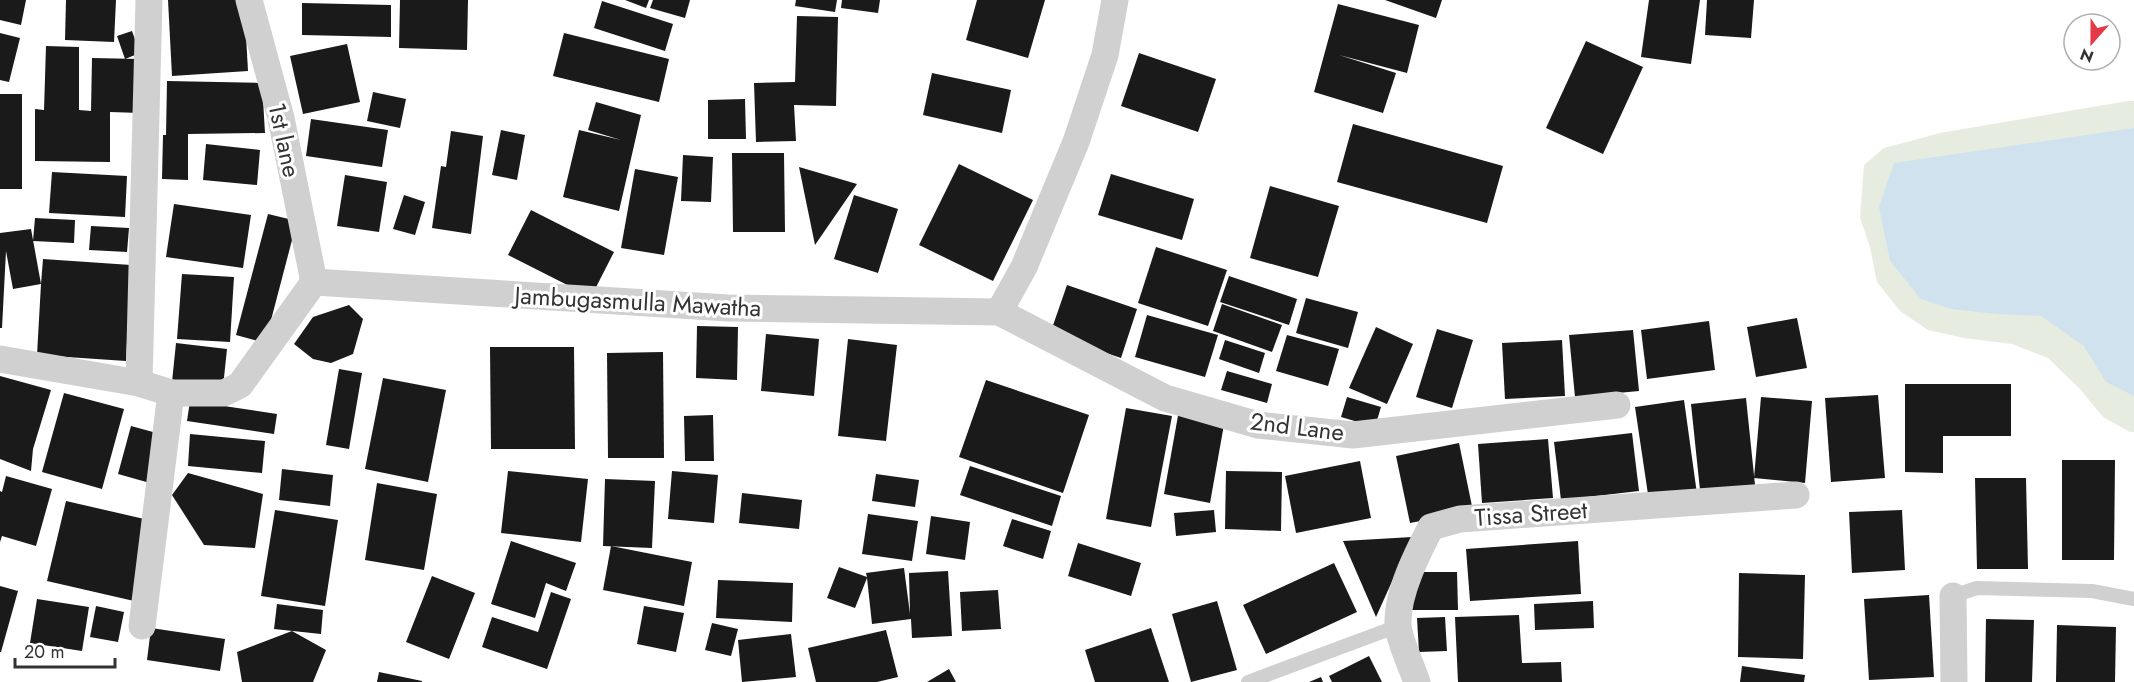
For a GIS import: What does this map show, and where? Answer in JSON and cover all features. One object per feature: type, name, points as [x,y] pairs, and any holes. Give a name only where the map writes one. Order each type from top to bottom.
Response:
[{"type":"street","points":[[139,383],[149,0]]},
{"type":"street","name":"1st lane","points":[[249,0],[281,118],[314,282]]},
{"type":"street","points":[[999,312],[1024,267],[1076,142],[1105,55],[1115,0]]},
{"type":"street","points":[[0,358],[139,383],[171,393],[224,393],[240,385],[314,282]]},
{"type":"street","name":"Jambugasmulla Mawatha","points":[[314,282],[728,308],[999,312]]},
{"type":"street","name":"2nd Lane","points":[[999,312],[1165,398],[1258,425],[1353,435],[1617,405]]},
{"type":"street","points":[[142,626],[171,393]]},
{"type":"street","name":"Tissa Street","points":[[1417,682],[1398,626],[1401,603],[1415,558],[1431,527],[1460,519],[1796,495]]},
{"type":"street","points":[[1953,596],[1954,682]]},
{"type":"lane","points":[[1953,596],[1977,588],[2092,591],[2134,598]]},
{"type":"lane","points":[[1248,682],[1398,626]]},
{"type":"shaded area","points":[[2134,101],[2134,432],[2103,417],[2080,389],[2048,358],[2012,344],[1964,338],[1928,330],[1900,311],[1877,282],[1870,247],[1860,218],[1864,165],[1884,148],[1940,133]]},
{"type":"water","points":[[2134,128],[2134,396],[2106,382],[2084,346],[2041,316],[1951,309],[1921,299],[1890,261],[1879,207],[1894,163]]},
{"type":"building","points":[[0,0],[26,0],[21,25],[0,20]]},
{"type":"building","points":[[66,0],[116,0],[114,42],[65,40]]},
{"type":"building","points":[[168,0],[244,0],[248,71],[172,76]]},
{"type":"building","points":[[400,0],[468,0],[467,50],[399,48]]},
{"type":"building","points":[[625,0],[649,0],[646,8]]},
{"type":"building","points":[[653,0],[690,0],[685,18],[650,8]]},
{"type":"building","points":[[796,0],[837,0],[835,12],[795,6]]},
{"type":"building","points":[[842,0],[880,0],[878,13],[841,8]]},
{"type":"building","points":[[977,0],[1045,0],[1028,58],[966,40]]},
{"type":"building","points":[[1385,0],[1442,0],[1436,18]]},
{"type":"building","points":[[1649,0],[1700,0],[1691,64],[1641,57]]},
{"type":"building","points":[[1707,0],[1754,0],[1751,38],[1705,35]]},
{"type":"building","points":[[602,1],[673,24],[665,51],[594,28]]},
{"type":"building","points":[[302,3],[391,5],[391,37],[302,35]]},
{"type":"building","points":[[1338,4],[1419,25],[1407,73],[1339,55],[1396,73],[1383,113],[1314,92]]},
{"type":"building","points":[[797,16],[838,17],[836,106],[794,105],[796,141],[756,142],[754,83],[795,82]]},
{"type":"building","points":[[132,31],[140,53],[125,59],[117,36]]},
{"type":"building","points":[[0,33],[20,38],[9,82],[0,80]]},
{"type":"building","points":[[564,33],[669,59],[659,102],[553,76]]},
{"type":"building","points":[[1586,41],[1643,67],[1603,154],[1546,128]]},
{"type":"building","points":[[347,44],[360,102],[303,114],[290,56]]},
{"type":"building","points":[[46,46],[79,47],[79,110],[91,111],[92,58],[140,59],[140,113],[110,112],[110,162],[35,161],[35,109],[44,110]]},
{"type":"building","points":[[1139,53],[1216,79],[1198,132],[1121,106]]},
{"type":"building","points":[[932,73],[1011,90],[1002,133],[923,115]]},
{"type":"building","points":[[167,81],[262,83],[265,133],[188,134],[188,180],[162,179]]},
{"type":"building","points":[[373,92],[406,99],[400,128],[367,121]]},
{"type":"building","points":[[0,94],[22,94],[22,189],[0,189]]},
{"type":"building","points":[[745,99],[746,139],[708,139],[708,100]]},
{"type":"building","points":[[596,102],[641,115],[619,211],[563,197],[579,130],[621,140],[588,130]]},
{"type":"building","points":[[311,119],[388,130],[382,167],[306,156]]},
{"type":"building","points":[[1353,124],[1503,166],[1487,223],[1337,182]]},
{"type":"building","points":[[501,130],[525,135],[517,180],[492,175]]},
{"type":"building","points":[[451,131],[483,136],[471,234],[432,228],[441,166],[446,167]]},
{"type":"building","points":[[206,144],[260,150],[257,185],[203,180]]},
{"type":"building","points":[[732,153],[784,153],[785,232],[733,232]]},
{"type":"building","points":[[683,155],[713,157],[711,202],[681,201]]},
{"type":"building","points":[[959,164],[1033,200],[993,281],[919,245]]},
{"type":"building","points":[[799,167],[857,184],[815,245]]},
{"type":"building","points":[[635,169],[678,177],[664,255],[621,248]]},
{"type":"building","points":[[52,172],[127,176],[125,217],[49,213]]},
{"type":"building","points":[[1111,174],[1194,199],[1182,240],[1098,215]]},
{"type":"building","points":[[345,175],[387,182],[379,232],[337,226]]},
{"type":"building","points":[[1270,186],[1339,206],[1318,277],[1250,258]]},
{"type":"building","points":[[404,195],[425,202],[415,235],[393,229]]},
{"type":"building","points":[[854,195],[898,209],[878,273],[834,259]]},
{"type":"building","points":[[174,204],[251,215],[243,268],[166,257]]},
{"type":"building","points":[[531,210],[614,252],[591,297],[508,255]]},
{"type":"building","points":[[268,214],[297,221],[265,343],[236,335]]},
{"type":"building","points":[[35,218],[75,220],[74,243],[33,241]]},
{"type":"building","points":[[91,226],[129,228],[127,252],[89,250]]},
{"type":"building","points":[[31,229],[41,284],[13,289],[6,251],[2,328],[0,328],[0,233]]},
{"type":"building","points":[[1156,247],[1227,270],[1208,326],[1138,303]]},
{"type":"building","points":[[43,259],[131,265],[126,361],[37,355]]},
{"type":"building","points":[[182,274],[234,277],[230,342],[177,339]]},
{"type":"building","points":[[1229,276],[1297,299],[1289,325],[1220,302]]},
{"type":"building","points":[[1067,285],[1137,309],[1121,358],[1050,334]]},
{"type":"building","points":[[1306,298],[1358,312],[1348,348],[1296,333]]},
{"type":"building","points":[[1222,304],[1282,325],[1272,352],[1213,331]]},
{"type":"building","points":[[349,305],[363,319],[353,354],[331,363],[313,359],[294,344],[313,317]]},
{"type":"building","points":[[1147,315],[1218,335],[1205,377],[1135,357]]},
{"type":"building","points":[[1797,318],[1807,368],[1756,377],[1747,327]]},
{"type":"building","points":[[1709,321],[1715,370],[1647,379],[1641,330]]},
{"type":"building","points":[[697,326],[738,327],[737,380],[696,378]]},
{"type":"building","points":[[1376,327],[1413,344],[1387,404],[1349,388]]},
{"type":"building","points":[[1437,329],[1473,340],[1452,408],[1416,397]]},
{"type":"building","points":[[1633,330],[1639,391],[1575,397],[1569,335]]},
{"type":"building","points":[[766,334],[819,339],[814,396],[761,391]]},
{"type":"building","points":[[1287,335],[1339,349],[1328,386],[1276,371]]},
{"type":"building","points":[[848,339],[897,345],[886,441],[838,436]]},
{"type":"building","points":[[1225,340],[1265,353],[1259,373],[1219,359]]},
{"type":"building","points":[[1562,340],[1565,396],[1505,399],[1502,343]]},
{"type":"building","points":[[176,343],[227,349],[223,387],[172,382]]},
{"type":"building","points":[[490,347],[574,347],[575,449],[491,449]]},
{"type":"building","points":[[663,352],[664,458],[608,458],[607,353]]},
{"type":"building","points":[[339,369],[362,373],[349,449],[326,445]]},
{"type":"building","points":[[1227,371],[1272,384],[1267,403],[1221,390]]},
{"type":"building","points":[[0,376],[51,390],[33,449],[31,471],[0,459]]},
{"type":"building","points":[[383,378],[446,390],[428,482],[365,469]]},
{"type":"building","points":[[986,380],[1089,415],[1063,493],[959,457]]},
{"type":"building","points":[[1905,384],[2011,384],[2011,436],[1943,436],[1943,473],[1905,472]]},
{"type":"building","points":[[64,393],[124,409],[102,489],[42,472]]},
{"type":"building","points":[[1878,395],[1885,478],[1831,482],[1825,398]]},
{"type":"building","points":[[1347,397],[1381,407],[1375,427],[1341,417]]},
{"type":"building","points":[[1761,397],[1812,401],[1805,483],[1754,478]]},
{"type":"building","points":[[1746,398],[1755,485],[1700,490],[1691,404]]},
{"type":"building","points":[[1684,400],[1697,494],[1649,501],[1635,407]]},
{"type":"building","points":[[190,401],[277,414],[274,434],[187,421]]},
{"type":"building","points":[[1126,408],[1172,416],[1151,527],[1106,519]]},
{"type":"building","points":[[1179,410],[1225,419],[1210,503],[1164,494]]},
{"type":"building","points":[[713,415],[714,461],[685,461],[684,416]]},
{"type":"building","points":[[131,426],[164,435],[150,483],[118,474]]},
{"type":"building","points":[[1632,433],[1639,491],[1561,500],[1554,442]]},
{"type":"building","points":[[190,434],[265,441],[262,473],[188,466]]},
{"type":"building","points":[[1548,439],[1553,498],[1482,503],[1478,444]]},
{"type":"building","points":[[1459,443],[1473,511],[1410,523],[1396,456]]},
{"type":"building","points":[[2062,460],[2115,460],[2114,560],[2062,560]]},
{"type":"building","points":[[1360,461],[1371,518],[1296,533],[1285,476]]},
{"type":"building","points":[[970,466],[1061,496],[1052,526],[960,495]]},
{"type":"building","points":[[282,469],[333,475],[330,506],[279,500]]},
{"type":"building","points":[[508,471],[588,479],[581,542],[501,533]]},
{"type":"building","points":[[672,471],[718,475],[714,523],[668,519]]},
{"type":"building","points":[[1226,471],[1282,472],[1281,531],[1225,529]]},
{"type":"building","points":[[188,473],[263,494],[255,548],[204,545],[172,495]]},
{"type":"building","points":[[876,474],[919,480],[915,507],[872,501]]},
{"type":"building","points":[[6,476],[52,489],[36,546],[2,536],[0,542],[0,491],[2,492]]},
{"type":"building","points":[[1975,478],[2026,478],[2028,569],[1977,569]]},
{"type":"building","points":[[605,479],[655,481],[652,548],[603,546]]},
{"type":"building","points":[[377,483],[437,494],[424,570],[365,560]]},
{"type":"building","points":[[742,493],[802,500],[799,529],[739,523]]},
{"type":"building","points":[[66,501],[153,521],[134,601],[47,581]]},
{"type":"building","points":[[275,510],[338,520],[325,606],[261,596]]},
{"type":"building","points":[[1214,510],[1216,532],[1176,536],[1174,513]]},
{"type":"building","points":[[1902,510],[1905,570],[1852,573],[1849,512]]},
{"type":"building","points":[[868,514],[918,521],[912,561],[862,554]]},
{"type":"building","points":[[931,516],[970,522],[965,560],[926,554]]},
{"type":"building","points":[[1012,519],[1051,531],[1043,559],[1003,546]]},
{"type":"building","points":[[1412,537],[1376,617],[1343,541]]},
{"type":"building","points":[[511,541],[576,563],[566,591],[546,583],[535,618],[491,604]]},
{"type":"building","points":[[1578,541],[1581,594],[1470,601],[1466,549]]},
{"type":"building","points":[[1078,543],[1141,563],[1131,596],[1068,576]]},
{"type":"building","points":[[611,546],[692,562],[684,606],[603,590]]},
{"type":"building","points":[[1334,563],[1357,612],[1266,654],[1243,605]]},
{"type":"building","points":[[839,567],[867,577],[866,573],[904,568],[910,614],[909,573],[948,571],[952,636],[912,638],[911,619],[872,624],[867,578],[855,608],[827,598]]},
{"type":"building","points":[[1411,572],[1457,572],[1458,610],[1411,610]]},
{"type":"building","points":[[1739,573],[1805,575],[1803,659],[1738,657]]},
{"type":"building","points":[[432,576],[475,593],[449,659],[406,642]]},
{"type":"building","points":[[718,580],[793,583],[792,622],[716,618]]},
{"type":"building","points":[[0,586],[18,591],[1,652],[0,652]]},
{"type":"building","points":[[998,590],[1001,629],[962,631],[960,592]]},
{"type":"building","points":[[551,592],[571,599],[547,669],[482,647],[492,617],[538,632]]},
{"type":"building","points":[[1929,595],[1934,677],[1869,680],[1864,599]]},
{"type":"building","points":[[37,599],[89,607],[82,651],[30,643]]},
{"type":"building","points":[[1217,601],[1237,670],[1191,682],[1172,614]]},
{"type":"building","points":[[1593,601],[1594,628],[1535,630],[1534,604]]},
{"type":"building","points":[[277,604],[323,610],[321,634],[274,629]]},
{"type":"building","points":[[96,606],[124,612],[118,642],[90,637]]},
{"type":"building","points":[[644,606],[684,613],[676,652],[637,644]]},
{"type":"building","points":[[1519,615],[1522,663],[1561,662],[1562,682],[1458,682],[1455,617]]},
{"type":"building","points":[[1445,617],[1447,651],[1419,652],[1417,618]]},
{"type":"building","points":[[1986,619],[2034,620],[2032,682],[1985,682]]},
{"type":"building","points":[[712,623],[738,629],[731,656],[705,650]]},
{"type":"building","points":[[2057,625],[2116,627],[2115,682],[2056,682]]},
{"type":"building","points":[[151,628],[225,639],[220,671],[147,660]]},
{"type":"building","points":[[1151,628],[1169,682],[1095,682],[1085,650]]},
{"type":"building","points":[[886,630],[898,677],[877,682],[816,682],[808,648]]},
{"type":"building","points":[[292,631],[326,650],[313,682],[242,682],[237,652]]},
{"type":"building","points":[[791,634],[796,677],[742,682],[738,640]]},
{"type":"building","points":[[1369,656],[1382,682],[1332,682],[1329,676]]},
{"type":"building","points":[[1742,666],[1805,675],[1804,682],[1740,682]]},
{"type":"building","points":[[949,669],[956,682],[927,682]]},
{"type":"building","points":[[379,672],[422,681],[422,682],[377,682]]},
{"type":"building","points":[[1321,677],[1323,682],[1309,682]]}]
